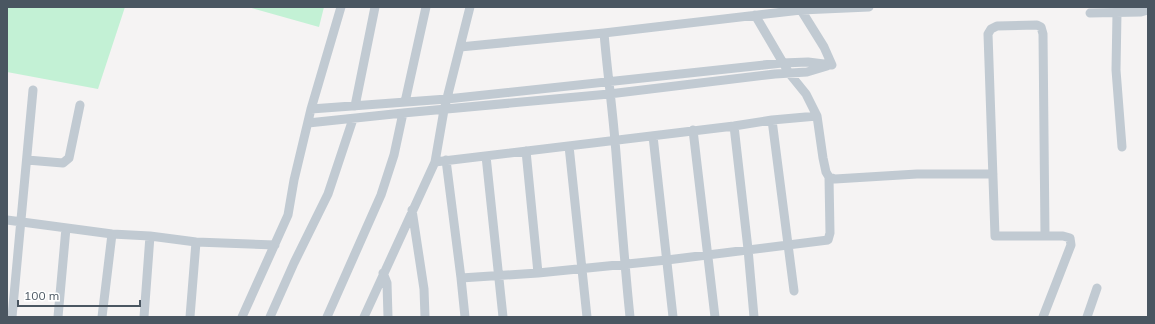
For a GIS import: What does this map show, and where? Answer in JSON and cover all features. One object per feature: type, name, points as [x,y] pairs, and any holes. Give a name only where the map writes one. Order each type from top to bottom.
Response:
[{"type":"street","points":[[242,317],[288,215],[294,180],[311,109],[341,7]]},
{"type":"street","points":[[355,106],[374,7]]},
{"type":"street","points":[[405,102],[426,7]]},
{"type":"street","points":[[364,317],[435,162],[444,110],[470,7]]},
{"type":"street","points":[[460,47],[604,33],[800,10],[869,7]]},
{"type":"street","points":[[800,10],[824,47],[832,65]]},
{"type":"street","points":[[1090,13],[1141,12],[1148,10]]},
{"type":"street","points":[[1117,13],[1116,70],[1122,147]]},
{"type":"street","points":[[461,278],[538,273],[624,263],[667,260],[828,240],[830,236],[829,177],[826,172],[823,158],[817,116],[806,94],[782,63],[755,15]]},
{"type":"street","points":[[1044,317],[1071,245],[1070,238],[1063,236],[1045,236],[995,236],[988,34],[991,29],[997,26],[1037,25],[1041,27],[1043,34],[1045,236]]},
{"type":"street","points":[[604,33],[630,317]]},
{"type":"street","points":[[311,109],[447,99],[782,63],[808,62],[832,65]]},
{"type":"street","points":[[308,123],[609,94],[807,72],[832,65]]},
{"type":"street","points":[[12,317],[33,90]]},
{"type":"street","points":[[27,160],[63,163],[69,158],[80,105]]},
{"type":"street","points":[[327,317],[380,194],[394,156],[402,113]]},
{"type":"street","points":[[435,162],[734,126],[772,120],[817,116]]},
{"type":"street","points":[[270,317],[294,263],[328,194],[353,119]]},
{"type":"street","points":[[772,120],[794,292]]},
{"type":"street","points":[[734,126],[754,317]]},
{"type":"street","points":[[693,130],[715,317]]},
{"type":"street","points":[[653,136],[673,317]]},
{"type":"street","points":[[569,146],[587,317]]},
{"type":"street","points":[[526,151],[538,273]]},
{"type":"street","points":[[486,156],[503,317]]},
{"type":"street","points":[[446,160],[465,317]]},
{"type":"street","points":[[829,177],[835,179],[917,174],[992,174]]},
{"type":"street","points":[[412,210],[424,289],[425,317]]},
{"type":"street","points":[[7,220],[112,234],[150,236],[196,242],[275,245]]},
{"type":"street","points":[[58,317],[66,228]]},
{"type":"street","points":[[102,317],[112,234]]},
{"type":"street","points":[[144,317],[150,236]]},
{"type":"street","points":[[190,317],[196,242]]},
{"type":"street","points":[[384,273],[387,283],[388,317]]},
{"type":"street","points":[[1087,317],[1097,288]]},
{"type":"green space","points":[[8,7],[125,7],[98,89],[7,72]]},
{"type":"green space","points":[[248,7],[324,7],[319,27]]}]
